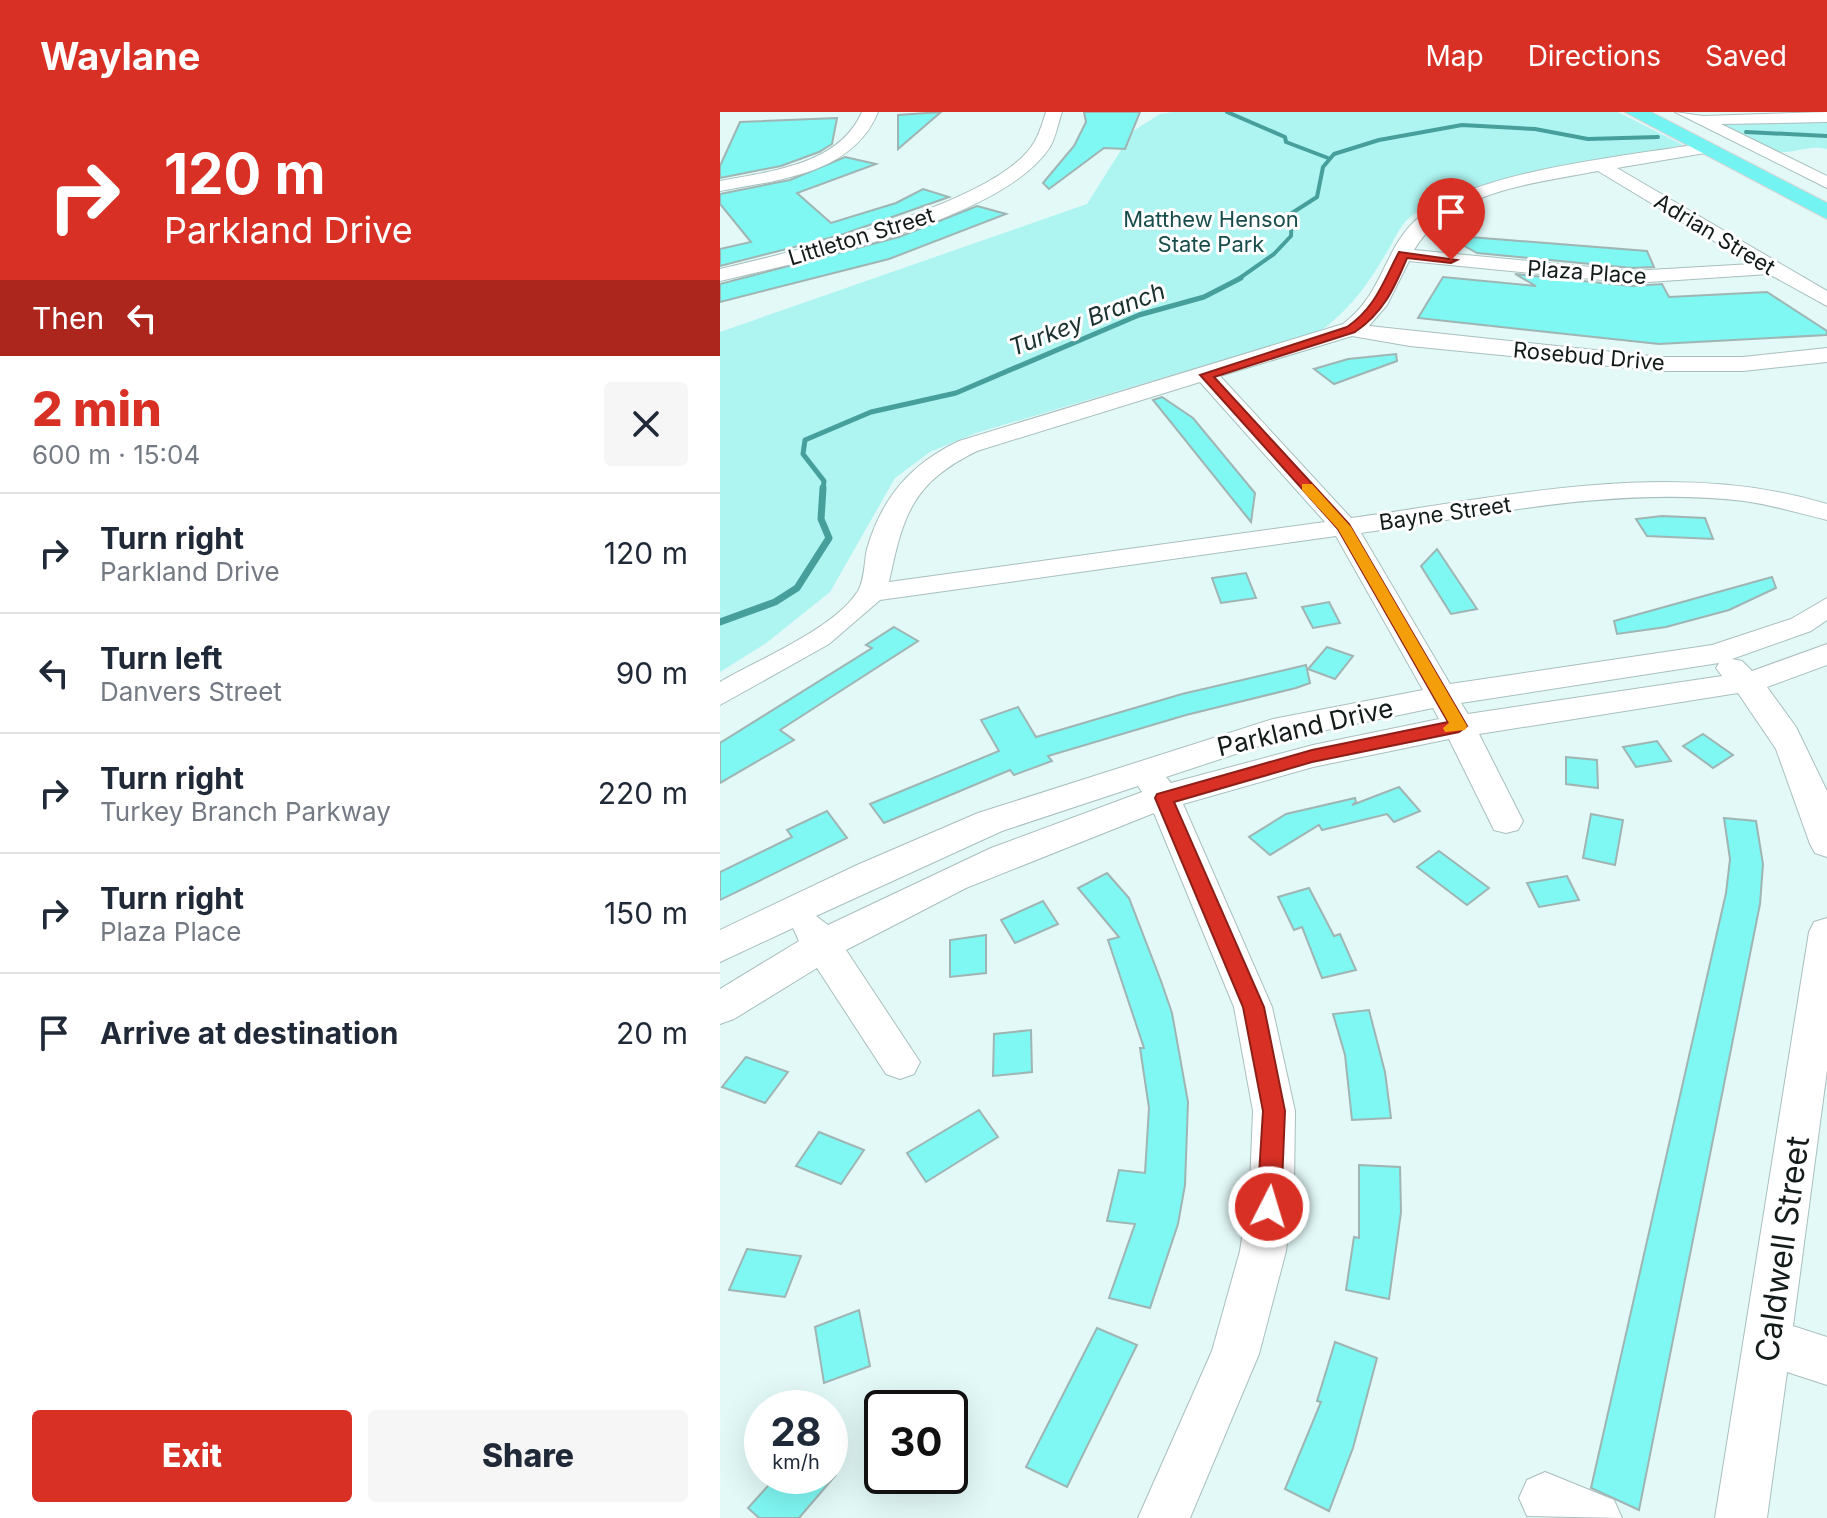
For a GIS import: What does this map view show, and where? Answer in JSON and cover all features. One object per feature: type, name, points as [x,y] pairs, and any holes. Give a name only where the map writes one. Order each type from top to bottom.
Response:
[{"type":"main road","points":[[1635,112],[1827,212]]},
{"type":"main road","points":[[1660,112],[1827,197]]},
{"type":"street","points":[[720,186],[818,161],[861,135],[870,112]]},
{"type":"street","name":"Littleton Street","points":[[720,275],[886,232],[956,205],[1019,168],[1045,143],[1054,112]]},
{"type":"street","points":[[1683,112],[1827,183]]},
{"type":"street","points":[[1700,121],[1827,117]]},
{"type":"street","points":[[720,695],[823,633],[855,611],[872,593],[881,548],[903,497],[912,481],[934,462],[968,446],[1351,329],[1367,319],[1384,299],[1403,255],[1423,222],[1460,200],[1497,188],[1705,148]]},
{"type":"street","name":"Adrian Street","points":[[1604,168],[1827,300]]},
{"type":"street","name":"Plaza Place","points":[[1403,255],[1632,277],[1673,277],[1771,268]]},
{"type":"street","name":"Rosebud Drive","points":[[1351,329],[1410,339],[1660,364],[1743,364],[1827,355]]},
{"type":"street","points":[[1206,375],[1344,527],[1459,726],[1506,821]]},
{"type":"street","name":"Bayne Street","points":[[872,593],[1603,491],[1673,488],[1769,498],[1827,512]]},
{"type":"street","name":"Parkland Drive","points":[[720,1008],[901,903],[1273,730],[1441,696],[1716,654],[1801,625],[1827,607]]},
{"type":"street","name":"Parkland Drive","points":[[720,947],[798,908],[990,822],[1154,784],[1459,726],[1746,682],[1813,661],[1827,653]]},
{"type":"street","points":[[1716,654],[1746,682],[1787,735],[1811,787],[1827,844]]},
{"type":"street","points":[[1154,784],[1253,1007],[1274,1111],[1272,1185],[1263,1251],[1243,1325],[1235,1354],[1164,1518]]},
{"type":"street","points":[[798,908],[900,1062]]},
{"type":"street","name":"Caldwell Street","points":[[1741,1518],[1827,932]]},
{"type":"street","points":[[1768,1342],[1827,1361]]},
{"type":"street","points":[[1545,1498],[1596,1518]]},
{"type":"green space","name":"Matthew Henson State Park","points":[[1618,112],[1683,145],[1537,171],[1459,192],[1428,206],[1406,221],[1358,295],[1320,331],[976,433],[930,452],[895,478],[830,592],[765,644],[720,672],[720,332],[1087,204],[1133,131],[1160,114]]},
{"type":"green space","points":[[1721,122],[1827,122],[1827,149],[1775,151],[1750,143],[1719,126]]},
{"type":"building","points":[[941,112],[898,149],[898,115]]},
{"type":"building","points":[[1084,112],[1140,112],[1125,149],[1104,148],[1049,189],[1043,183],[1074,146],[1086,122]]},
{"type":"building","points":[[837,118],[832,144],[819,152],[781,166],[720,178],[720,166],[740,122]]},
{"type":"building","points":[[845,157],[876,164],[797,193],[831,223],[896,203],[923,189],[949,197],[841,235],[720,266],[720,249],[751,242],[720,204],[720,194],[790,180]]},
{"type":"building","points":[[977,206],[1006,214],[889,259],[720,302],[720,284],[899,237]]},
{"type":"building","points":[[1445,235],[1647,251],[1654,267],[1632,268],[1477,253]]},
{"type":"building","points":[[1515,274],[1632,286],[1662,284],[1669,297],[1767,292],[1827,331],[1827,335],[1659,344],[1418,318],[1443,277],[1536,286]]},
{"type":"building","points":[[1396,354],[1397,361],[1334,384],[1314,369],[1348,359]]},
{"type":"building","points":[[1162,397],[1193,418],[1255,493],[1251,522],[1153,400]]},
{"type":"building","points":[[1662,516],[1705,518],[1713,539],[1647,536],[1636,519]]},
{"type":"building","points":[[1437,549],[1477,609],[1451,614],[1421,566]]},
{"type":"building","points":[[1246,573],[1256,598],[1221,603],[1212,578]]},
{"type":"building","points":[[1772,577],[1776,588],[1729,610],[1666,627],[1617,634],[1614,621]]},
{"type":"building","points":[[1329,602],[1340,623],[1313,628],[1302,607]]},
{"type":"building","points":[[894,627],[918,641],[780,730],[794,740],[720,783],[720,743],[872,648],[866,645]]},
{"type":"building","points":[[1327,647],[1353,656],[1335,679],[1308,669]]},
{"type":"building","points":[[1306,665],[1310,683],[1186,715],[1048,756],[1052,761],[1014,775],[1010,770],[884,823],[870,804],[999,751],[981,720],[1018,707],[1036,737],[1182,694]]},
{"type":"building","points":[[1703,734],[1733,755],[1713,768],[1683,746]]},
{"type":"building","points":[[1657,741],[1671,761],[1636,767],[1623,747]]},
{"type":"building","points":[[1566,757],[1597,760],[1598,788],[1566,784]]},
{"type":"building","points":[[1399,787],[1420,811],[1394,822],[1387,814],[1322,830],[1319,825],[1270,855],[1249,837],[1286,814],[1355,798],[1356,802],[1352,805]]},
{"type":"building","points":[[827,811],[847,838],[720,900],[720,872],[792,837],[787,830]]},
{"type":"building","points":[[1591,814],[1623,820],[1615,865],[1583,858]]},
{"type":"building","points":[[1724,818],[1756,821],[1763,864],[1760,904],[1639,1510],[1591,1488],[1726,893],[1730,859]]},
{"type":"building","points":[[1439,851],[1489,888],[1467,905],[1417,867]]},
{"type":"building","points":[[1107,873],[1129,898],[1161,981],[1172,1013],[1188,1102],[1185,1185],[1178,1224],[1150,1308],[1109,1298],[1135,1224],[1107,1221],[1119,1170],[1145,1173],[1149,1108],[1140,1048],[1144,1048],[1108,940],[1119,937],[1078,888]]},
{"type":"building","points":[[1567,876],[1579,900],[1539,907],[1527,883]]},
{"type":"building","points":[[1309,888],[1334,936],[1340,934],[1356,970],[1322,978],[1302,927],[1294,930],[1278,897]]},
{"type":"building","points":[[1043,901],[1058,924],[1015,943],[1001,920]]},
{"type":"building","points":[[986,935],[986,973],[950,977],[950,940]]},
{"type":"building","points":[[1369,1010],[1385,1072],[1391,1118],[1352,1120],[1345,1055],[1333,1014]]},
{"type":"building","points":[[1031,1030],[1032,1072],[993,1076],[994,1034]]},
{"type":"building","points":[[746,1057],[788,1072],[765,1103],[722,1087]]},
{"type":"building","points":[[979,1110],[998,1137],[926,1182],[907,1153]]},
{"type":"building","points":[[819,1132],[864,1150],[841,1184],[796,1166]]},
{"type":"building","points":[[1359,1165],[1400,1167],[1401,1212],[1389,1299],[1346,1290],[1354,1237],[1359,1238]]},
{"type":"building","points":[[747,1249],[801,1256],[785,1297],[729,1290]]},
{"type":"building","points":[[859,1310],[870,1366],[824,1383],[815,1327]]},
{"type":"building","points":[[1097,1328],[1137,1345],[1067,1487],[1026,1467]]},
{"type":"building","points":[[1335,1342],[1377,1358],[1353,1448],[1329,1511],[1285,1489],[1321,1402],[1317,1401]]},
{"type":"building","points":[[761,1494],[820,1494],[799,1518],[759,1518],[748,1508]]},
{"type":"waterway","points":[[1227,112],[1285,137],[1286,142],[1328,158]]},
{"type":"waterway","name":"Turkey Branch","points":[[1237,280],[1274,254],[1291,236],[1292,213],[1317,197],[1323,167],[1334,154],[1379,140],[1462,125],[1535,129],[1588,139],[1658,137]]},
{"type":"waterway","name":"Turkey Branch","points":[[1746,132],[1827,136]]},
{"type":"waterway","name":"Turkey Branch","points":[[823,490],[824,481],[803,454],[805,440],[871,412],[956,393],[1139,315],[1204,297],[1241,278]]},
{"type":"waterway","name":"Turkey Branch","points":[[720,622],[775,602],[797,588],[829,538],[821,519],[823,488]]},
{"type":"slow traffic","points":[[1307,487],[1344,527],[1459,726],[1451,728]]},
{"type":"route","points":[[1269,1207],[1274,1111],[1253,1007],[1164,798],[1312,756],[1459,726],[1344,527],[1206,375],[1351,329],[1367,319],[1384,299],[1403,255],[1451,260]]}]
